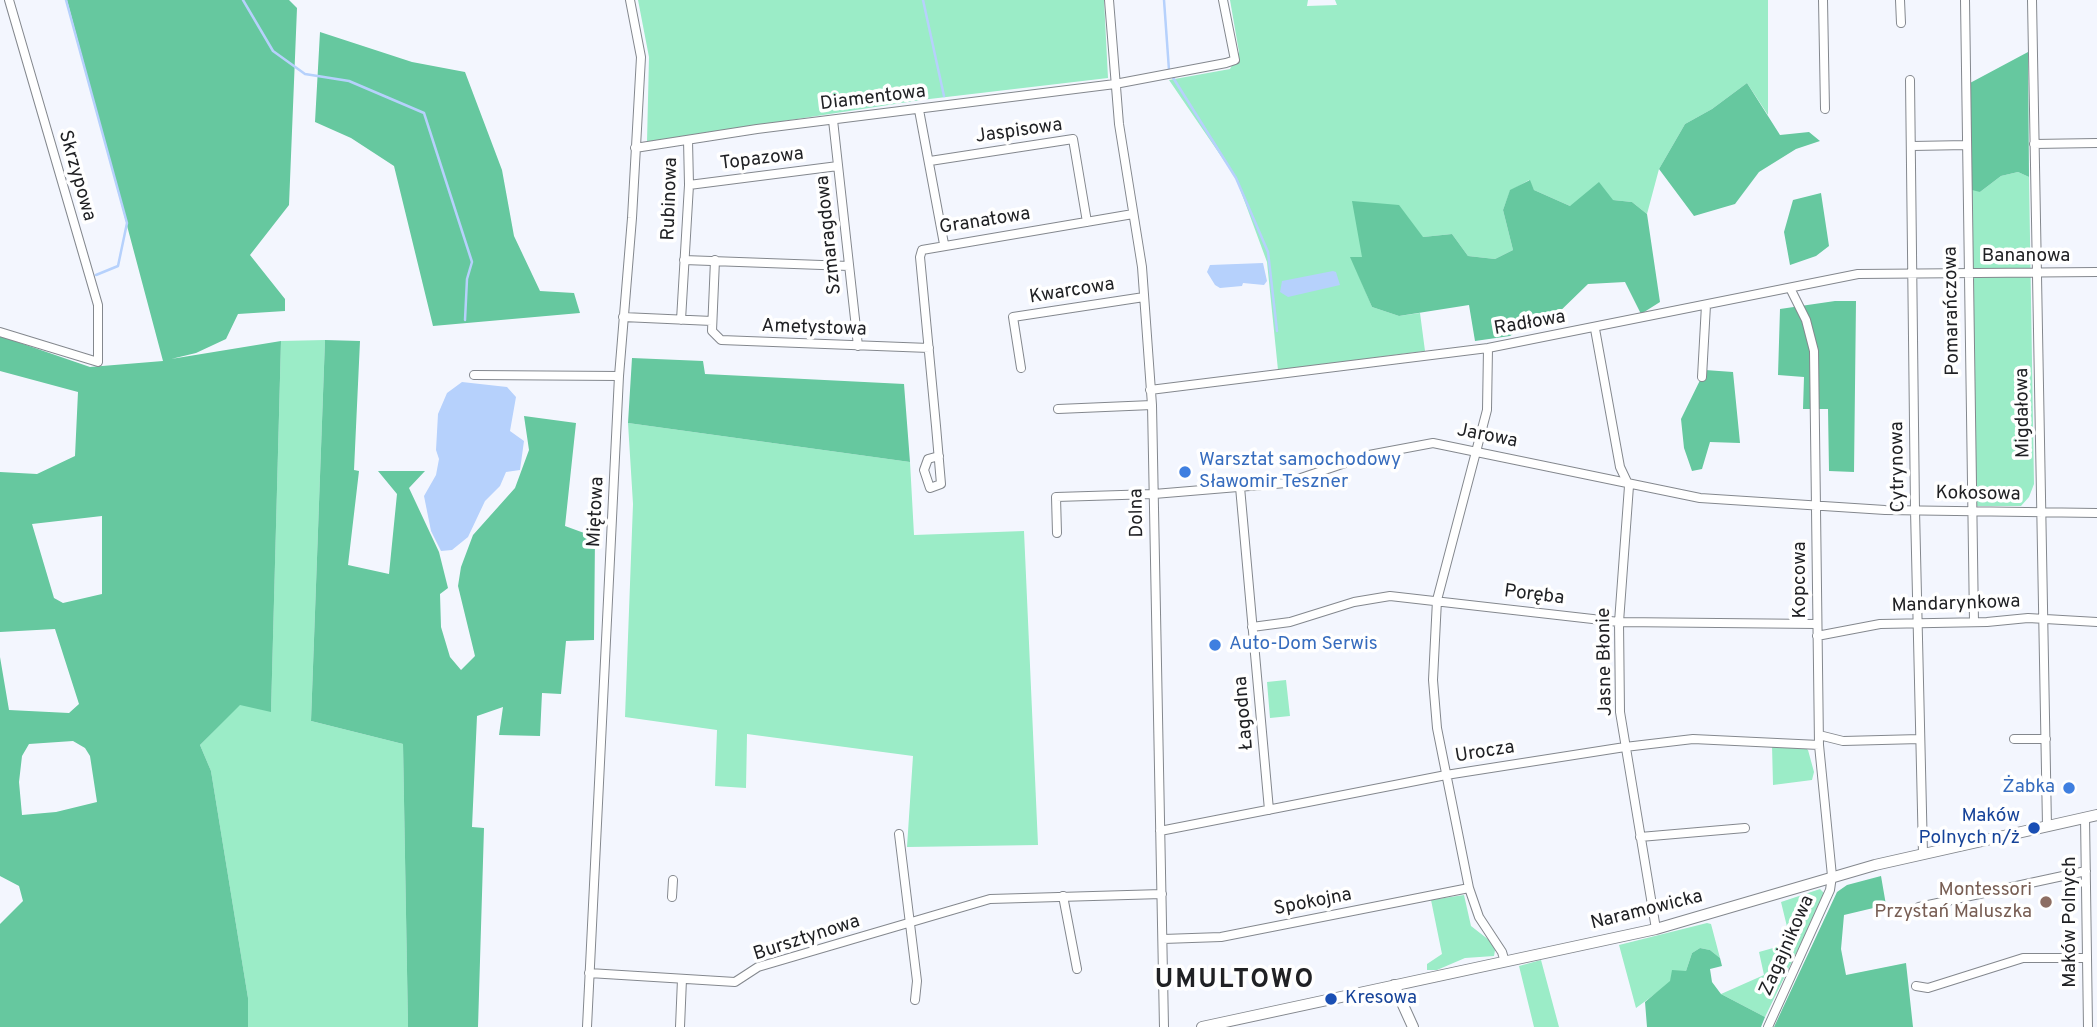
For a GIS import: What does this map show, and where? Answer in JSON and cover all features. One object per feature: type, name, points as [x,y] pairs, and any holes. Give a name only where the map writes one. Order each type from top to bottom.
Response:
[{"type":"street","name":"Skrzypowa","points":[[0,332],[98,362],[98,305],[9,0]]},
{"type":"street","name":"Miętowa","points":[[587,1027],[619,376],[641,47],[630,0]]},
{"type":"street","name":"Dolna","points":[[1109,0],[1115,84],[1144,297],[1152,405],[1164,1027]]},
{"type":"street","name":"Diamentowa","points":[[635,148],[1115,84],[1235,60],[1223,0]]},
{"type":"street","points":[[1823,0],[1825,109]]},
{"type":"street","points":[[1900,0],[1900,23]]},
{"type":"street","name":"Pomarańczowa","points":[[1965,0],[1973,622]]},
{"type":"street","name":"Migdałowa","points":[[2032,0],[2047,826]]},
{"type":"street","name":"Cytrynowa","points":[[1910,80],[1915,510],[1923,854]]},
{"type":"street","points":[[919,110],[944,244]]},
{"type":"street","name":"Szmaragdowa","points":[[833,120],[858,346]]},
{"type":"street","name":"Jaspisowa","points":[[930,161],[1073,139],[1087,222]]},
{"type":"street","name":"Rubinowa","points":[[681,320],[689,185],[688,140]]},
{"type":"street","points":[[2034,144],[2097,143]]},
{"type":"street","points":[[1912,146],[1967,145]]},
{"type":"street","name":"Topazowa","points":[[689,185],[838,166]]},
{"type":"street","name":"Granatowa","points":[[939,456],[920,257],[928,247],[1133,214]]},
{"type":"street","name":"Rubinowa","points":[[684,260],[849,266]]},
{"type":"street","points":[[623,317],[712,321],[715,260]]},
{"type":"street","name":"Bananowa","points":[[1912,273],[2097,272]]},
{"type":"street","name":"Radłowa","points":[[1150,390],[1488,348],[1595,329],[1858,274],[1912,273]]},
{"type":"street","name":"Kopcowa","points":[[1790,288],[1806,320],[1814,351],[1819,740],[1832,876]]},
{"type":"street","name":"Kwarcowa","points":[[1021,368],[1013,317],[1144,297]]},
{"type":"street","points":[[1702,377],[1706,305]]},
{"type":"street","name":"Ametystowa","points":[[712,321],[712,331],[726,341],[929,348]]},
{"type":"street","points":[[1595,329],[1620,467],[1629,486]]},
{"type":"street","points":[[1488,348],[1487,410],[1437,600],[1433,680],[1446,775],[1469,888],[1479,917],[1502,953],[1504,962]]},
{"type":"street","points":[[474,375],[619,376]]},
{"type":"street","points":[[1058,409],[1152,405]]},
{"type":"street","name":"Jarowa","points":[[1057,533],[1056,497],[1154,494],[1294,482],[1357,458],[1409,445],[1433,443],[1629,486],[1700,498],[1817,507]]},
{"type":"street","name":"Jasne Błonie","points":[[1629,486],[1619,622],[1620,712],[1656,929]]},
{"type":"street","name":"Łagodna","points":[[1240,487],[1269,810]]},
{"type":"street","name":"Kokosowa","points":[[1817,507],[2097,513]]},
{"type":"street","name":"Poręba","points":[[1252,627],[1290,622],[1376,597],[1401,596],[1619,622],[1817,624]]},
{"type":"street","name":"Mandarynkowa","points":[[1817,636],[1861,626],[1917,623],[2028,618],[2097,622]]},
{"type":"street","points":[[2014,739],[2046,738]]},
{"type":"street","name":"Urocza","points":[[1160,831],[1446,775],[1625,747],[1693,739],[1920,739]]},
{"type":"street","name":"Naramowicka","points":[[1202,1027],[1656,929],[1832,876],[2097,815]]},
{"type":"street","name":"Maków Polnych","points":[[2085,817],[2088,1027]]},
{"type":"street","points":[[1640,837],[1745,828]]},
{"type":"street","points":[[899,834],[917,981],[915,1000]]},
{"type":"street","points":[[1919,907],[2085,871]]},
{"type":"street","name":"Zagajnikowa","points":[[1768,1027],[1830,890],[1832,876]]},
{"type":"street","points":[[672,897],[673,880]]},
{"type":"street","name":"Spokojna","points":[[1163,939],[1221,937],[1469,888]]},
{"type":"street","name":"Bursztynowa","points":[[589,973],[734,982],[758,967],[909,922],[1006,897],[1162,894]]},
{"type":"street","points":[[1063,896],[1077,970]]},
{"type":"street","points":[[1916,986],[1927,988],[2023,958],[2087,958]]},
{"type":"street","points":[[680,1027],[682,979]]},
{"type":"street","points":[[1394,985],[1413,1027]]},
{"type":"green space","points":[[67,0],[289,0],[297,8],[289,205],[250,255],[285,299],[285,311],[238,314],[226,339],[196,353],[171,359],[281,341],[271,712],[240,705],[200,745],[211,771],[248,998],[248,1027],[0,1027],[0,924],[23,901],[19,886],[0,876],[0,657],[9,710],[69,713],[79,704],[55,629],[0,632],[0,472],[37,474],[75,456],[78,392],[0,371],[0,336],[90,367],[163,361]],"holes":[[[102,516],[102,594],[63,603],[54,598],[32,524]],[[73,741],[85,748],[90,756],[97,802],[56,812],[22,815],[19,782],[22,756],[29,744]]]},
{"type":"green space","points":[[638,0],[1104,0],[1108,78],[921,100],[647,142],[649,57]]},
{"type":"green space","points":[[1230,0],[1308,0],[1307,6],[1337,5],[1335,0],[1768,0],[1768,115],[1747,83],[1712,109],[1685,124],[1659,169],[1647,214],[1632,202],[1613,200],[1570,206],[1534,190],[1529,180],[1510,191],[1503,210],[1513,250],[1495,259],[1468,256],[1452,234],[1423,237],[1362,257],[1351,257],[1372,307],[1399,316],[1420,313],[1425,351],[1278,370],[1267,262],[1236,178],[1169,80],[1230,69],[1239,52]]},
{"type":"green space","points":[[320,32],[412,62],[465,72],[502,170],[514,236],[540,291],[574,293],[580,313],[433,326],[394,166],[351,138],[315,122]]},
{"type":"green space","points":[[2028,52],[2029,177],[2018,172],[2001,176],[1980,192],[1972,190],[1968,177],[1970,83]]},
{"type":"green space","points":[[1747,83],[1780,135],[1809,132],[1820,141],[1796,149],[1759,172],[1735,204],[1694,216],[1659,169],[1685,124],[1712,109]]},
{"type":"green space","points":[[2018,172],[2029,177],[2034,484],[2029,497],[2021,506],[1975,506],[1969,182],[1980,192],[2001,176]]},
{"type":"green space","points":[[1530,180],[1534,190],[1570,206],[1599,182],[1613,200],[1632,202],[1647,214],[1660,302],[1641,314],[1625,282],[1588,284],[1552,319],[1527,325],[1510,336],[1475,341],[1469,305],[1399,316],[1372,307],[1350,257],[1362,257],[1352,201],[1399,205],[1423,237],[1452,234],[1468,256],[1495,259],[1513,250],[1503,210],[1510,190]]},
{"type":"green space","points":[[1821,193],[1829,246],[1816,256],[1790,265],[1784,232],[1793,200]]},
{"type":"green space","points":[[1835,301],[1856,301],[1854,472],[1829,471],[1828,409],[1803,409],[1804,377],[1778,375],[1780,309]]},
{"type":"green space","points":[[325,340],[311,721],[403,744],[408,1027],[248,1027],[248,998],[211,771],[200,745],[240,704],[271,711],[281,341]]},
{"type":"green space","points":[[325,340],[360,341],[354,470],[359,471],[348,565],[389,574],[397,494],[378,471],[425,471],[409,488],[439,552],[448,588],[440,594],[441,627],[450,657],[461,670],[475,656],[458,586],[461,567],[473,535],[515,488],[529,450],[524,416],[576,423],[565,526],[595,537],[594,640],[566,641],[561,694],[542,693],[540,736],[499,735],[503,707],[477,716],[472,827],[484,828],[478,1027],[408,1027],[403,744],[311,721]]},
{"type":"green space","points":[[632,358],[703,361],[705,374],[904,384],[910,462],[628,423]]},
{"type":"green space","points":[[1705,370],[1733,372],[1740,443],[1710,442],[1702,469],[1692,471],[1684,448],[1681,419]]},
{"type":"green space","points":[[628,423],[910,462],[914,535],[1024,531],[1038,845],[907,847],[913,756],[747,734],[746,788],[715,786],[717,730],[625,717],[633,504]]},
{"type":"green space","points":[[1286,680],[1290,716],[1270,718],[1267,682]]},
{"type":"green space","points":[[1772,745],[1803,746],[1808,750],[1814,772],[1812,780],[1773,785]]},
{"type":"green space","points":[[1881,876],[1886,905],[1844,915],[1841,949],[1846,975],[1906,963],[1913,1027],[1774,1027],[1837,892],[1847,885]]},
{"type":"green space","points":[[1820,889],[1825,894],[1765,1017],[1721,994],[1764,975],[1759,952],[1791,943],[1781,902]]},
{"type":"green space","points":[[1464,895],[1471,926],[1489,940],[1495,950],[1494,956],[1465,958],[1437,970],[1427,970],[1427,964],[1442,954],[1431,900]]},
{"type":"green space","points":[[1711,924],[1720,958],[1710,950],[1700,948],[1692,953],[1686,971],[1636,1008],[1619,945]]},
{"type":"green space","points":[[1700,948],[1710,950],[1720,958],[1722,966],[1710,969],[1712,982],[1721,994],[1765,1017],[1761,1027],[1647,1027],[1645,1002],[1670,981],[1672,970],[1686,971],[1692,953]]},
{"type":"green space","points":[[1541,960],[1559,1027],[1534,1027],[1519,966]]},
{"type":"water","points":[[1263,263],[1267,281],[1264,285],[1243,283],[1242,286],[1220,288],[1207,272],[1210,265]]},
{"type":"water","points":[[1336,272],[1340,285],[1288,297],[1280,292],[1282,281]]},
{"type":"water","points":[[462,382],[507,387],[516,397],[510,431],[524,441],[520,470],[506,472],[500,486],[485,501],[468,537],[452,550],[441,551],[431,531],[424,496],[436,475],[439,459],[436,450],[438,414],[447,393]]},
{"type":"waterway","points":[[66,0],[127,223],[118,266],[96,275]]},
{"type":"waterway","points":[[243,0],[273,51],[305,74],[349,81],[424,113],[472,262],[467,279],[465,320]]},
{"type":"waterway","points":[[923,0],[944,96]]},
{"type":"waterway","points":[[1164,0],[1169,70]]},
{"type":"waterway","points":[[1172,76],[1236,178],[1268,252],[1277,331]]},
{"type":"place","name":"Warsztat samochodowy Sławomir Teszner","points":[[1185,472]]},
{"type":"place","name":"Auto-Dom Serwis","points":[[1215,645]]},
{"type":"place","name":"Żabka","points":[[2069,788]]},
{"type":"place","name":"Maków Polnych n/ż","points":[[2034,828]]},
{"type":"place","name":"Montessori Przystań Maluszka","points":[[2046,902]]},
{"type":"place","name":"Kresowa","points":[[1331,999]]},
{"type":"district","name":"UMULTOWO","points":[[1235,982]]}]
